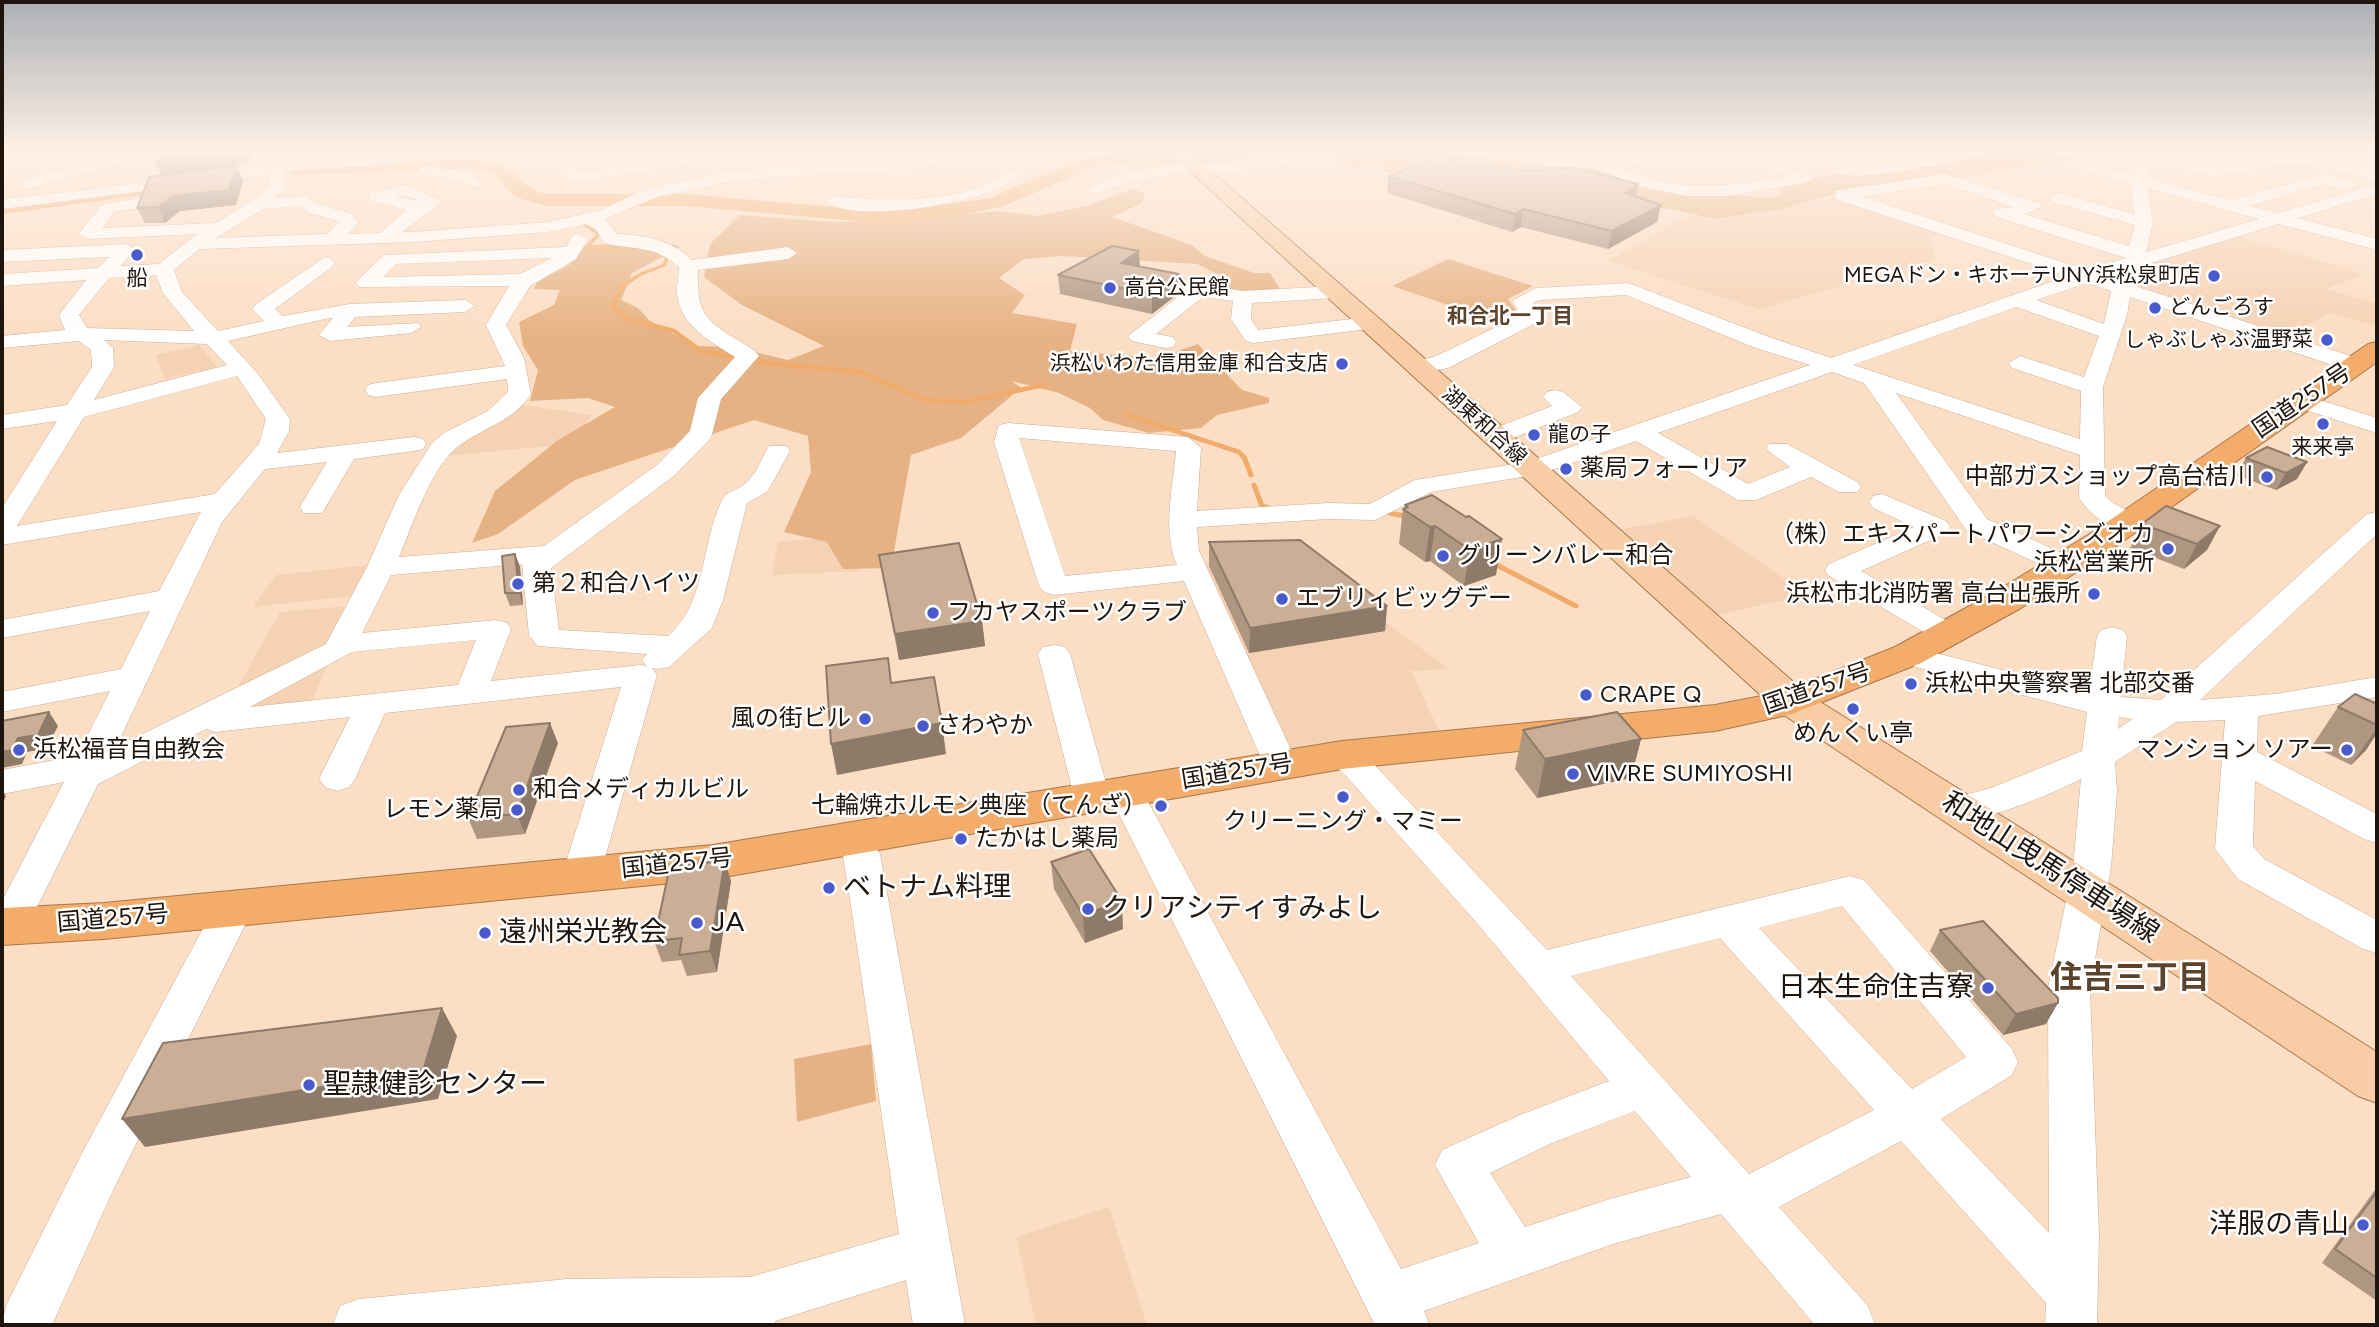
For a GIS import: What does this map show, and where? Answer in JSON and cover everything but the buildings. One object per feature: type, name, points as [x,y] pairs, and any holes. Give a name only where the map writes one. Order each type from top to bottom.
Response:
[{"type":"highway","name":"国道257号","points":[[5,927],[104,921],[713,862],[1342,755],[1715,718],[1792,702],[1908,655],[2065,565],[2366,357]]},
{"type":"main road","name":"湖東和合線","points":[[1245,212],[1792,702]]},
{"type":"main road","name":"和地山曳馬停車場線","points":[[1792,702],[2085,891],[2369,1065]]},
{"type":"street","points":[[103,212],[89,234],[219,228]]},
{"type":"street","points":[[2,280],[164,269],[190,246],[219,228],[236,212]]},
{"type":"street","points":[[298,227],[316,212]]},
{"type":"street","points":[[324,212],[349,220],[347,227],[334,238]]},
{"type":"street","points":[[386,237],[418,212]]},
{"type":"street","points":[[414,237],[366,283],[524,280],[555,266],[622,212]]},
{"type":"street","points":[[1891,212],[2011,252],[1992,258],[2123,289],[2366,357]]},
{"type":"street","points":[[1999,212],[2135,257]]},
{"type":"street","points":[[2005,214],[2012,212]]},
{"type":"street","points":[[2108,212],[2144,222]]},
{"type":"street","points":[[2127,522],[2106,513],[2092,498],[2092,387],[2123,289],[2123,278],[2135,257],[2144,222],[2143,212]]},
{"type":"street","points":[[2254,212],[2377,246]]},
{"type":"street","points":[[1183,520],[1328,511],[1375,512],[1424,485],[1531,469],[2018,301],[2135,257],[2303,212]]},
{"type":"street","points":[[2,257],[190,246],[298,227],[334,238],[414,237],[520,230],[547,237],[665,231]]},
{"type":"street","points":[[391,259],[593,234],[662,247],[677,253],[688,265],[687,296],[695,315],[707,330],[745,360],[710,398],[702,433],[666,470],[547,554],[536,565],[544,635],[573,642],[674,646]]},
{"type":"street","points":[[2,529],[53,444],[96,382],[104,358],[102,348],[73,327],[69,315],[75,304],[126,250]]},
{"type":"street","points":[[688,265],[788,253]]},
{"type":"street","points":[[279,323],[262,309],[325,263]]},
{"type":"street","points":[[5,927],[88,770],[213,513],[276,435],[278,419],[242,368],[172,293],[164,278],[164,269]]},
{"type":"street","points":[[317,710],[334,674],[340,647],[381,566],[412,495],[441,448],[510,406],[520,394],[510,344],[496,325],[524,280]]},
{"type":"street","points":[[1418,367],[1440,363],[1533,317],[1522,301],[1536,294],[1628,289],[1761,342],[2092,452]]},
{"type":"street","points":[[1165,342],[1139,337],[1194,290],[1244,297],[1334,292]]},
{"type":"street","points":[[1244,297],[1238,312],[1241,323],[1253,337],[1369,323]]},
{"type":"street","points":[[2018,301],[2110,333]]},
{"type":"street","points":[[2,341],[82,334],[216,338],[316,314],[350,310],[465,306],[456,323],[330,335],[350,310]]},
{"type":"street","points":[[2020,363],[2092,387]]},
{"type":"street","points":[[2,422],[78,411],[242,368]]},
{"type":"street","points":[[376,390],[517,371]]},
{"type":"street","points":[[1872,378],[1910,427],[1977,525],[2065,565]]},
{"type":"street","points":[[1494,437],[1570,407],[1555,397]]},
{"type":"street","points":[[2301,401],[2377,426]]},
{"type":"street","points":[[1192,572],[1054,586],[1006,442],[1008,430],[1179,443],[1189,448],[1183,520],[1185,551],[1192,572],[1281,765]]},
{"type":"street","points":[[1637,431],[1747,494],[1810,468]]},
{"type":"street","points":[[256,463],[414,444]]},
{"type":"street","points":[[1778,449],[1848,487]]},
{"type":"street","points":[[581,875],[641,675],[696,628],[708,600],[728,518],[736,499],[758,487],[778,451]]},
{"type":"street","points":[[313,508],[345,452]]},
{"type":"street","points":[[2,537],[222,501]]},
{"type":"street","points":[[1882,502],[1936,527],[1839,570],[1948,634]]},
{"type":"street","points":[[1959,809],[2001,798],[2098,757],[2169,711],[2377,520]]},
{"type":"street","points":[[381,566],[547,554]]},
{"type":"street","points":[[2,629],[172,598]]},
{"type":"street","points":[[2,782],[88,770],[192,724],[340,647],[496,629],[470,694]]},
{"type":"street","points":[[2071,1309],[2074,1236],[2069,988],[2087,901],[2085,891],[2092,867],[2099,791],[2098,757],[2112,635]]},
{"type":"street","points":[[1054,654],[1105,794],[1133,807],[1396,1312],[1513,1254],[1613,1221],[1737,1195],[1907,1115],[1996,1062],[1850,890],[1538,968]]},
{"type":"street","points":[[1908,655],[2104,706],[2169,711],[2242,707],[2377,687]]},
{"type":"street","points":[[192,724],[641,675]]},
{"type":"street","points":[[2,702],[135,676]]},
{"type":"street","points":[[2293,700],[2341,723]]},
{"type":"street","points":[[337,779],[373,704]]},
{"type":"street","points":[[2242,707],[2234,849],[2251,869],[2377,938]]},
{"type":"street","points":[[1342,755],[1368,779],[1538,968],[1849,1325]]},
{"type":"street","points":[[2240,758],[2377,830]]},
{"type":"street","points":[[851,840],[861,854],[872,912],[939,1325]]},
{"type":"street","points":[[25,1325],[97,1172],[233,909]]},
{"type":"street","points":[[1729,921],[1907,1115],[2071,1309]]},
{"type":"street","points":[[1513,1254],[1459,1164],[1536,1129],[1643,1088]]},
{"type":"street","points":[[359,1325],[567,1305],[750,1314],[925,1250]]},
{"type":"shaded area","points":[[989,212],[1038,216],[1058,212],[1123,212],[1112,217],[1192,245],[1205,256],[1254,273],[1270,273],[1282,292],[1247,294],[1205,288],[1219,275],[1197,264],[1062,256],[1024,259],[999,278],[1025,295],[1012,313],[1077,324],[1070,351],[1158,358],[1198,344],[1242,390],[1269,398],[1269,403],[1217,415],[1201,428],[1149,433],[1103,420],[1090,408],[1059,393],[1012,381],[1021,388],[961,438],[911,455],[891,568],[843,569],[827,542],[784,532],[811,472],[808,436],[754,420],[575,480],[498,534],[472,543],[495,491],[558,440],[615,407],[588,398],[530,401],[538,370],[523,346],[519,322],[554,305],[560,290],[534,289],[537,282],[569,265],[584,246],[654,239],[681,247],[632,273],[621,300],[638,308],[649,320],[694,346],[733,347],[788,360],[824,346],[742,305],[704,277],[710,244],[740,215],[832,222],[903,220]]},
{"type":"shaded area","points":[[1683,212],[1762,212],[1715,219]]},
{"type":"shaded area","points":[[1763,212],[1879,212],[1946,234],[1931,237],[1935,260],[1759,309],[1608,261],[1687,216],[1748,215]]},
{"type":"shaded area","points":[[2230,234],[2364,274],[2326,289],[2377,304],[2377,326],[2330,313],[2285,336],[2139,290],[2142,265]]},
{"type":"shaded area","points":[[1448,259],[1533,286],[1508,299],[1517,312],[1496,321],[1392,286]]},
{"type":"shaded area","points":[[199,345],[217,367],[165,379],[156,355]]},
{"type":"shaded area","points":[[522,405],[592,415],[571,444],[444,456],[457,442]]},
{"type":"shaded area","points":[[1693,516],[1808,595],[1716,615],[1616,530]]},
{"type":"shaded area","points":[[875,534],[860,571],[772,575],[778,542]]},
{"type":"shaded area","points":[[1296,560],[1312,567],[1449,669],[1411,671],[1439,731],[1285,749],[1199,564]]},
{"type":"shaded area","points":[[368,565],[353,596],[253,607],[276,575]]},
{"type":"shaded area","points":[[348,606],[325,647],[231,699],[280,612]]},
{"type":"shaded area","points":[[328,663],[312,702],[223,716]]},
{"type":"shaded area","points":[[871,1044],[876,1101],[797,1122],[794,1059]]},
{"type":"shaded area","points":[[1109,1207],[1147,1325],[1036,1325],[1016,1237]]},
{"type":"waterway","points":[[819,212],[882,216],[945,212]]},
{"type":"waterway","points":[[586,219],[584,224],[599,234],[588,246],[589,249],[642,249]]},
{"type":"waterway","points":[[623,286],[639,275],[664,265],[667,258],[663,254]]},
{"type":"waterway","points":[[623,286],[613,306],[628,319],[674,331],[701,351],[765,363],[861,372],[924,400],[966,402],[1043,385]]},
{"type":"waterway","points":[[1127,415],[1239,452],[1245,459]]},
{"type":"waterway","points":[[1245,459],[1251,475]]},
{"type":"waterway","points":[[1254,485],[1262,506],[1269,508]]},
{"type":"waterway","points":[[1390,513],[1408,517]]},
{"type":"waterway","points":[[1491,562],[1576,606]]},
{"type":"place","name":"船","points":[[137,255]]},
{"type":"place","name":"MEGAドン・キホーテUNY浜松泉町店","points":[[2214,276]]},
{"type":"place","name":"高台公民館","points":[[1110,288]]},
{"type":"place","name":"どんごろす","points":[[2155,308]]},
{"type":"place","name":"しゃぶしゃぶ温野菜","points":[[2327,340]]},
{"type":"place","name":"浜松いわた信用金庫 和合支店","points":[[1342,364]]},
{"type":"place","name":"来来亭","points":[[2323,424]]},
{"type":"place","name":"龍の子","points":[[1534,435]]},
{"type":"place","name":"薬局フォーリア","points":[[1566,469]]},
{"type":"place","name":"中部ガスショップ高台桔川","points":[[2267,477]]},
{"type":"place","name":"（株）エキスパートパワーシズオカ 浜松営業所","points":[[2168,549]]},
{"type":"place","name":"グリーンバレー和合","points":[[1443,556]]},
{"type":"place","name":"第２和合ハイツ","points":[[518,584]]},
{"type":"place","name":"浜松市北消防署 高台出張所","points":[[2094,594]]},
{"type":"place","name":"エブリィビッグデー","points":[[1282,599]]},
{"type":"place","name":"フカヤスポーツクラブ","points":[[933,613]]},
{"type":"place","name":"浜松中央警察署 北部交番","points":[[1911,684]]},
{"type":"place","name":"CRAPE Q","points":[[1586,695]]},
{"type":"place","name":"めんくい亭","points":[[1853,709]]},
{"type":"place","name":"風の街ビル","points":[[865,719]]},
{"type":"place","name":"さわやか","points":[[923,726]]},
{"type":"place","name":"浜松福音自由教会","points":[[19,750]]},
{"type":"place","name":"マンション ソアー","points":[[2347,750]]},
{"type":"place","name":"VIVRE SUMIYOSHI","points":[[1573,774]]},
{"type":"place","name":"和合メディカルビル","points":[[519,790]]},
{"type":"place","name":"クリーニング・マミー","points":[[1343,797]]},
{"type":"place","name":"七輪焼ホルモン典座（てんざ）","points":[[1161,806]]},
{"type":"place","name":"レモン薬局","points":[[517,810]]},
{"type":"place","name":"たかはし薬局","points":[[961,839]]},
{"type":"place","name":"ベトナム料理","points":[[829,888]]},
{"type":"place","name":"クリアシティすみよし","points":[[1088,909]]},
{"type":"place","name":"JA","points":[[697,923]]},
{"type":"place","name":"遠州栄光教会","points":[[485,933]]},
{"type":"place","name":"日本生命住吉寮","points":[[1988,988]]},
{"type":"place","name":"聖隷健診センター","points":[[309,1085]]},
{"type":"place","name":"洋服の青山","points":[[2363,1225]]},
{"type":"district","name":"和合北一丁目","points":[[1510,317]]},
{"type":"district","name":"住吉三丁目","points":[[2130,979]]}]
